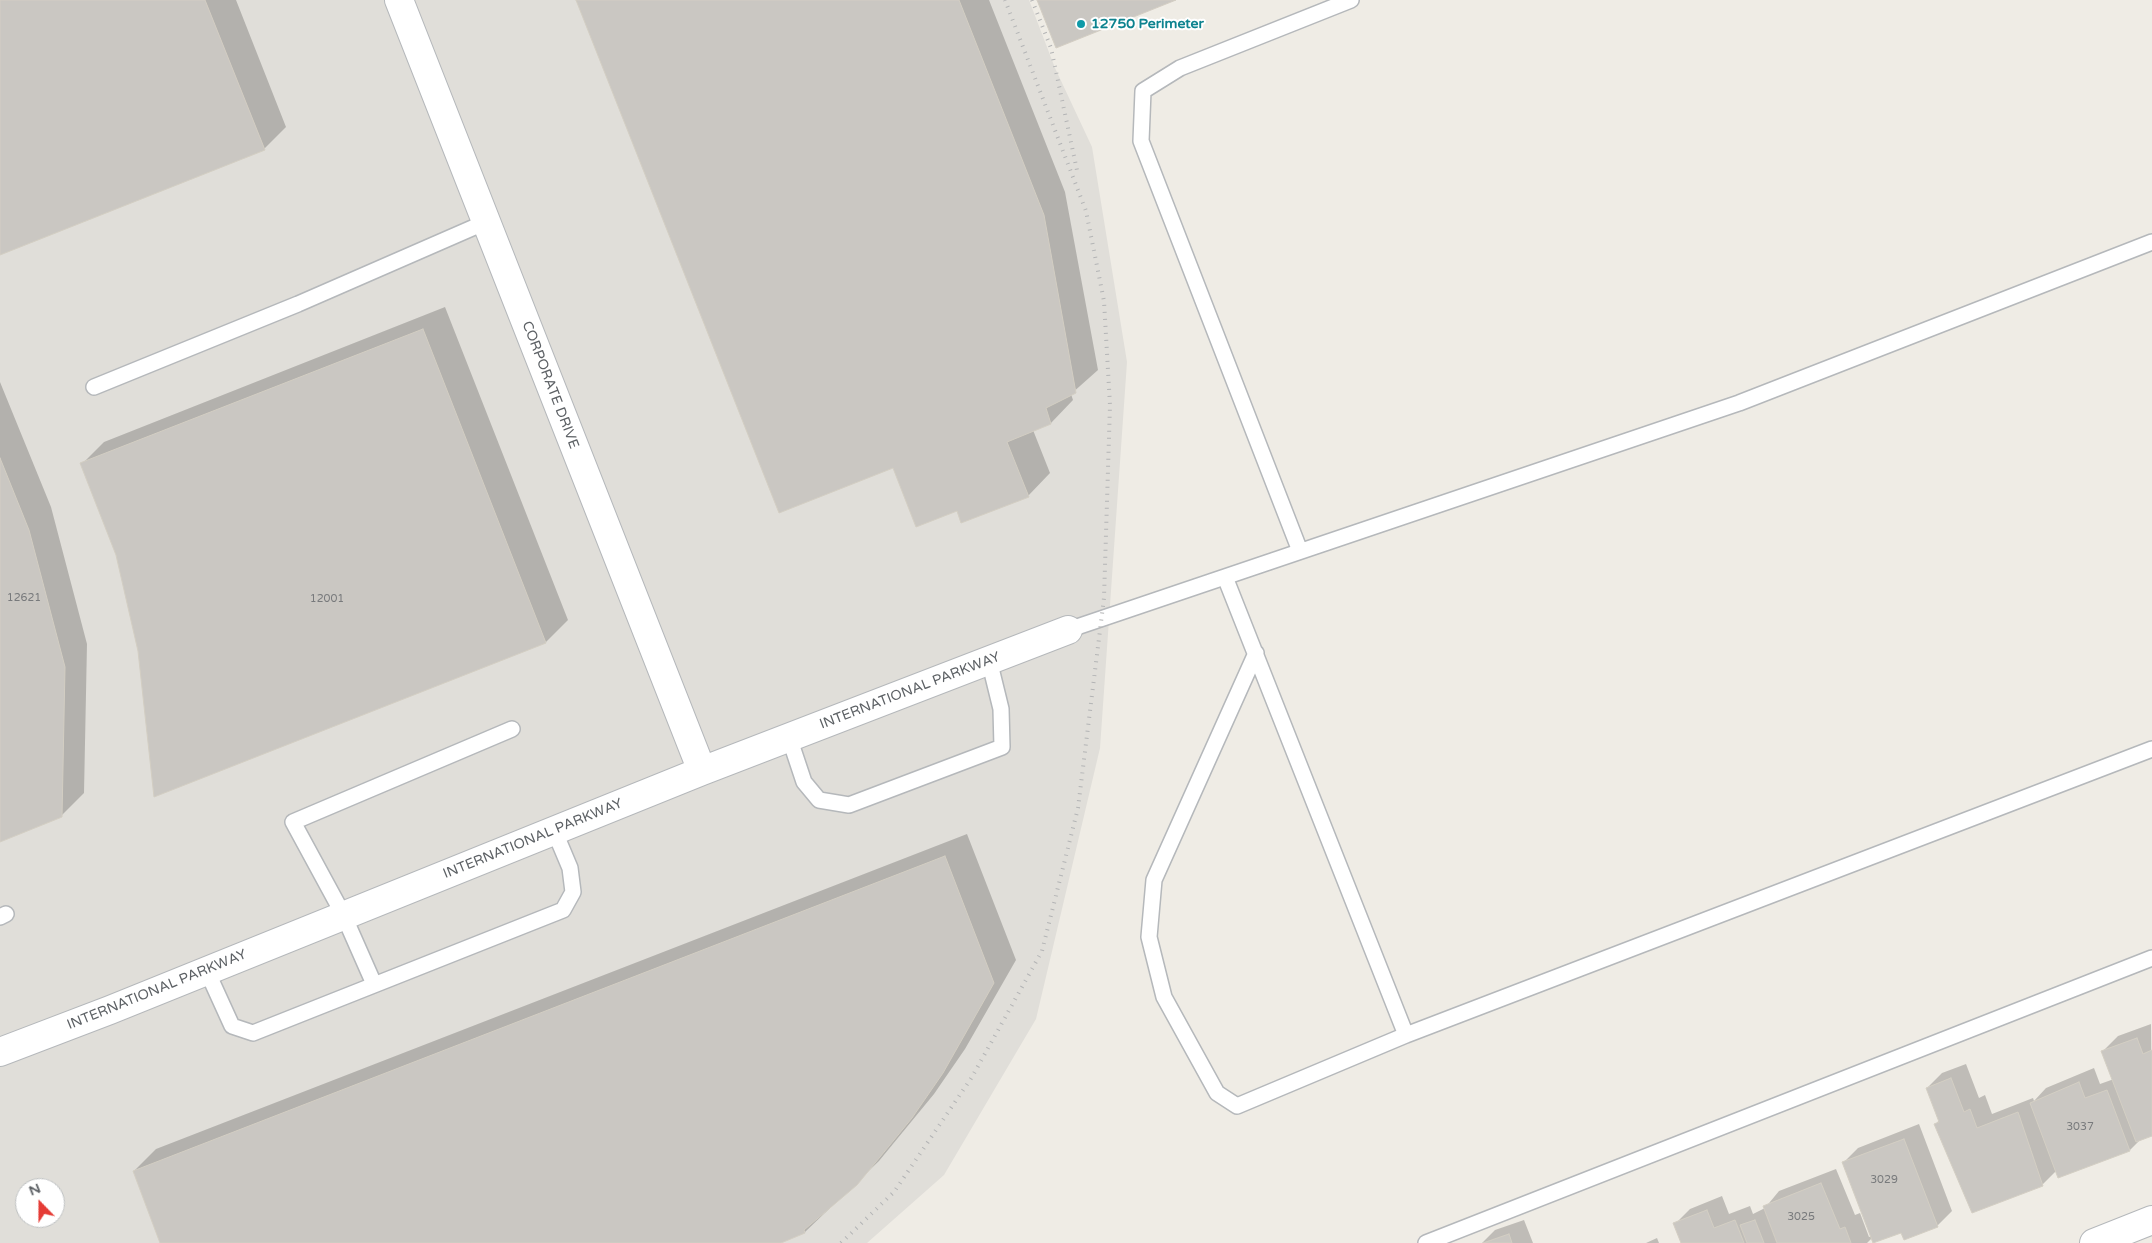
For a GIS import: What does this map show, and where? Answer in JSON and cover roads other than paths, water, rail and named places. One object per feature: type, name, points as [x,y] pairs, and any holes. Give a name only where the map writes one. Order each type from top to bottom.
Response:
[{"type":"street","name":"CORPORATE DRIVE","points":[[399,0],[702,771]]},
{"type":"street","name":"INTERNATIONAL PARKWAY","points":[[0,1052],[207,971],[702,771],[1068,630]]},
{"type":"street","points":[[2094,1243],[2152,1220]]},
{"type":"lane","points":[[1300,551],[1141,141],[1143,91],[1180,68],[1351,0]]},
{"type":"lane","points":[[94,387],[298,304],[486,222]]},
{"type":"lane","points":[[1068,630],[1739,403],[2152,242]]},
{"type":"lane","points":[[1225,576],[1406,1035]]},
{"type":"lane","points":[[1256,653],[1154,880],[1149,937],[1164,997],[1218,1093],[1237,1106],[1406,1035],[2152,749]]},
{"type":"lane","points":[[789,738],[804,782],[819,800],[849,805],[1002,747],[1001,709],[989,660]]},
{"type":"lane","points":[[374,984],[344,916],[293,822],[512,729]]},
{"type":"lane","points":[[207,971],[232,1026],[252,1033],[563,910],[573,892],[570,868],[554,830]]},
{"type":"lane","points":[[1426,1243],[2152,958]]},
{"type":"railway","points":[[841,1243],[894,1192],[972,1077],[1042,951],[1078,808],[1104,598],[1110,405],[1104,301],[1086,211],[1005,0]]},
{"type":"railway","points":[[1032,0],[1051,48],[1078,175]]},
{"type":"place","name":"12750 Perimeter","points":[[1081,24]]}]
